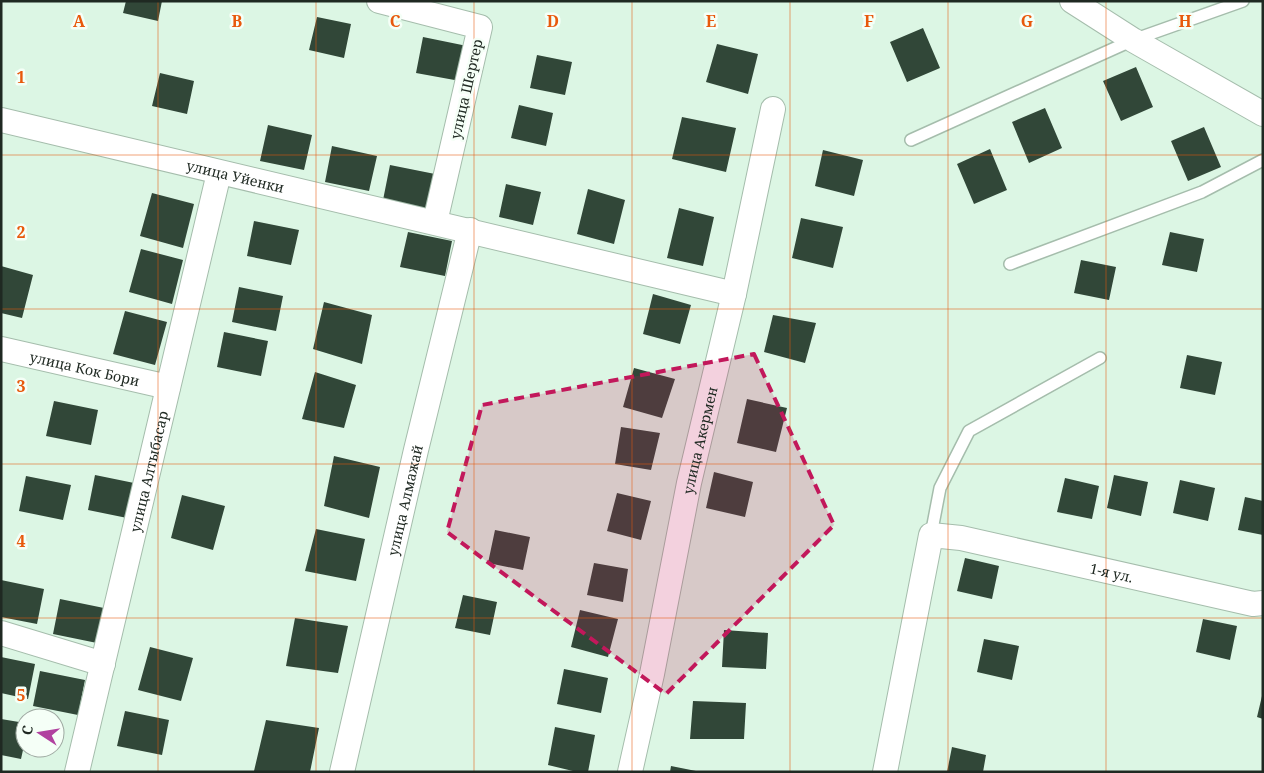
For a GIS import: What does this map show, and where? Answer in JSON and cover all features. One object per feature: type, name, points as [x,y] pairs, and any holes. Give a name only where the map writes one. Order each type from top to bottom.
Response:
[{"type":"street","name":"улица Шертер","points":[[379,1],[480,27],[435,222]]},
{"type":"street","points":[[1072,1],[1133,40],[1263,114]]},
{"type":"street","name":"улица Акермен","points":[[630,772],[654,664],[689,483],[734,294],[773,109]]},
{"type":"street","name":"улица Уйенки","points":[[1,120],[734,294]]},
{"type":"street","name":"улица Алтыбасар","points":[[77,772],[219,173]]},
{"type":"street","name":"улица Алмажай","points":[[342,772],[416,450],[470,230]]},
{"type":"street","name":"улица Кок Бори","points":[[1,349],[168,388]]},
{"type":"street","points":[[885,772],[931,535]]},
{"type":"street","name":"1-я ул.","points":[[931,535],[960,538],[1253,604],[1263,604]]},
{"type":"street","points":[[1,633],[103,664]]},
{"type":"lane","points":[[911,140],[1133,40],[1243,1]]},
{"type":"lane","points":[[1010,264],[1202,192],[1263,160]]},
{"type":"lane","points":[[931,535],[940,488],[969,431],[1100,358]]},
{"type":"highlighted area","points":[[754,354],[834,525],[666,694],[447,532],[482,405]]},
{"type":"building","points":[[126,1],[162,1],[158,21],[123,13]]},
{"type":"building","points":[[317,17],[351,24],[344,58],[309,50]]},
{"type":"building","points":[[923,28],[940,68],[907,82],[890,42]]},
{"type":"building","points":[[423,37],[467,46],[460,81],[416,73]]},
{"type":"building","points":[[717,44],[758,54],[748,94],[706,82]]},
{"type":"building","points":[[537,55],[572,62],[565,95],[530,88]]},
{"type":"building","points":[[1136,67],[1153,107],[1121,121],[1103,81]]},
{"type":"building","points":[[160,73],[194,81],[187,114],[152,106]]},
{"type":"building","points":[[519,105],[553,113],[546,146],[511,138]]},
{"type":"building","points":[[1045,108],[1062,148],[1029,163],[1012,122]]},
{"type":"building","points":[[682,117],[736,128],[726,172],[672,159]]},
{"type":"building","points":[[268,125],[312,135],[304,170],[260,161]]},
{"type":"building","points":[[1204,127],[1221,167],[1188,181],[1171,141]]},
{"type":"building","points":[[332,146],[377,156],[369,191],[325,182]]},
{"type":"building","points":[[990,149],[1007,190],[974,204],[957,164]]},
{"type":"building","points":[[823,150],[863,160],[854,196],[815,186]]},
{"type":"building","points":[[390,165],[435,174],[427,209],[383,200]]},
{"type":"building","points":[[506,184],[541,192],[533,225],[499,217]]},
{"type":"building","points":[[588,189],[625,200],[614,244],[577,234]]},
{"type":"building","points":[[152,193],[194,204],[183,248],[140,236]]},
{"type":"building","points":[[679,208],[714,217],[703,266],[667,258]]},
{"type":"building","points":[[801,218],[843,227],[833,268],[792,258]]},
{"type":"building","points":[[254,221],[299,230],[291,265],[247,256]]},
{"type":"building","points":[[408,232],[452,241],[445,276],[400,267]]},
{"type":"building","points":[[1170,232],[1204,239],[1197,272],[1162,265]]},
{"type":"building","points":[[141,249],[183,260],[172,304],[129,292]]},
{"type":"building","points":[[1081,260],[1116,267],[1109,300],[1074,293]]},
{"type":"building","points":[[1,266],[33,275],[22,318],[1,313]]},
{"type":"building","points":[[239,287],[283,296],[276,331],[232,322]]},
{"type":"building","points":[[653,294],[691,305],[680,344],[643,334]]},
{"type":"building","points":[[324,302],[372,315],[362,364],[313,349]]},
{"type":"building","points":[[125,311],[167,322],[155,365],[113,354]]},
{"type":"building","points":[[773,315],[816,323],[805,363],[764,352]]},
{"type":"building","points":[[224,332],[268,341],[261,376],[217,367]]},
{"type":"building","points":[[1187,355],[1222,362],[1215,395],[1180,388]]},
{"type":"building","points":[[634,368],[675,379],[662,418],[623,407]]},
{"type":"building","points":[[315,372],[356,385],[344,428],[302,419]]},
{"type":"building","points":[[747,399],[787,408],[776,452],[737,443]]},
{"type":"building","points":[[54,401],[98,410],[91,445],[46,436]]},
{"type":"building","points":[[621,427],[660,433],[651,470],[615,464]]},
{"type":"building","points":[[334,456],[380,467],[369,518],[324,506]]},
{"type":"building","points":[[714,472],[753,482],[745,517],[706,508]]},
{"type":"building","points":[[95,475],[139,484],[132,519],[88,510]]},
{"type":"building","points":[[1114,475],[1148,482],[1141,516],[1107,508]]},
{"type":"building","points":[[26,476],[71,485],[63,520],[19,511]]},
{"type":"building","points":[[1065,478],[1099,486],[1092,519],[1057,512]]},
{"type":"building","points":[[1180,480],[1215,488],[1208,521],[1173,513]]},
{"type":"building","points":[[617,493],[651,501],[641,540],[607,531]]},
{"type":"building","points":[[182,495],[225,506],[213,550],[171,538]]},
{"type":"building","points":[[1245,497],[1263,501],[1263,535],[1238,530]]},
{"type":"building","points":[[316,529],[365,539],[356,581],[305,571]]},
{"type":"building","points":[[495,530],[530,537],[523,570],[488,563]]},
{"type":"building","points":[[965,558],[999,566],[992,599],[957,591]]},
{"type":"building","points":[[594,563],[628,569],[623,602],[587,595]]},
{"type":"building","points":[[1,580],[44,589],[37,624],[1,617]]},
{"type":"building","points":[[463,595],[497,602],[490,635],[455,628]]},
{"type":"building","points":[[60,599],[104,608],[97,643],[53,634]]},
{"type":"building","points":[[580,610],[618,619],[608,657],[571,647]]},
{"type":"building","points":[[295,618],[348,626],[338,673],[286,666]]},
{"type":"building","points":[[1203,619],[1237,626],[1230,660],[1196,652]]},
{"type":"building","points":[[724,630],[768,633],[766,669],[722,667]]},
{"type":"building","points":[[984,639],[1019,646],[1012,680],[977,672]]},
{"type":"building","points":[[150,647],[193,658],[181,701],[138,690]]},
{"type":"building","points":[[1,657],[35,664],[28,699],[1,693]]},
{"type":"building","points":[[564,669],[608,678],[601,713],[557,704]]},
{"type":"building","points":[[40,671],[85,680],[78,715],[65,712],[65,708],[33,706]]},
{"type":"building","points":[[1263,696],[1263,719],[1257,717]]},
{"type":"building","points":[[693,701],[746,703],[744,739],[690,739]]},
{"type":"building","points":[[125,711],[169,720],[162,755],[117,746]]},
{"type":"building","points":[[1,719],[15,721],[15,758],[1,755]]},
{"type":"building","points":[[266,720],[319,728],[310,772],[254,771]]},
{"type":"building","points":[[555,727],[595,735],[588,772],[577,772],[548,765]]},
{"type":"building","points":[[952,747],[986,755],[983,772],[947,772]]},
{"type":"building","points":[[671,766],[696,771],[696,772],[670,772]]}]
